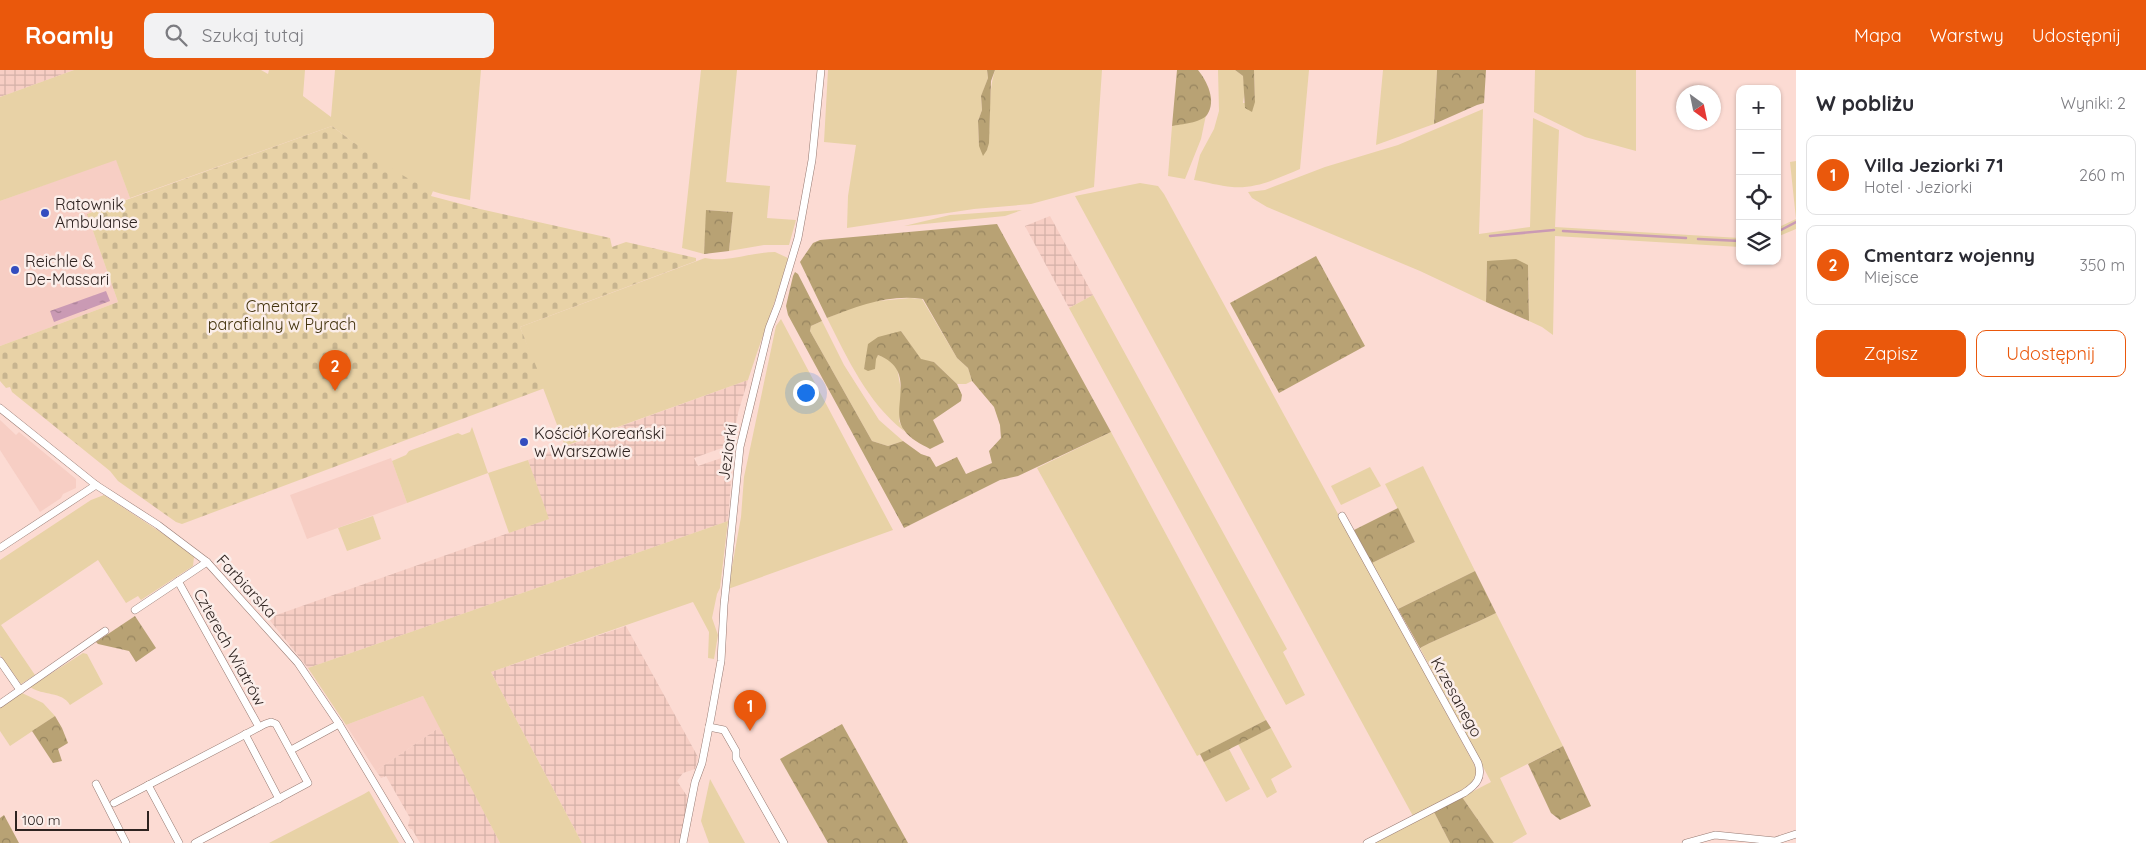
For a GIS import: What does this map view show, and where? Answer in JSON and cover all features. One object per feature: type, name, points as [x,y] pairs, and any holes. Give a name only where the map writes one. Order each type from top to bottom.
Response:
[{"type":"street","name":"Jeziorki","points":[[683,843],[695,782],[702,763],[721,661],[724,605],[740,446],[768,328],[778,306],[798,238],[812,160],[821,70]]},
{"type":"street","name":"Farbiarska","points":[[0,408],[96,485],[158,525],[207,562],[298,663],[339,724],[410,843]]},
{"type":"street","points":[[0,548],[96,485]]},
{"type":"street","name":"Krzesanego","points":[[1342,516],[1478,763],[1480,774],[1475,786],[1464,793],[1367,843]]},
{"type":"street","points":[[135,610],[207,562]]},
{"type":"street","name":"Czterech Wiatrów","points":[[178,581],[259,727]]},
{"type":"street","points":[[0,704],[105,631]]},
{"type":"street","points":[[0,662],[20,690]]},
{"type":"street","name":"Czterech Wiatrów","points":[[114,803],[259,727],[270,722],[276,724],[308,783],[195,843]]},
{"type":"street","points":[[291,750],[339,724]]},
{"type":"street","points":[[708,727],[724,730],[736,751],[736,758],[784,843]]},
{"type":"street","points":[[245,734],[279,799]]},
{"type":"street","points":[[96,784],[126,843]]},
{"type":"street","points":[[148,785],[179,843]]},
{"type":"street","points":[[1686,843],[1715,835],[1775,841],[1796,834]]},
{"type":"shaded area","points":[[0,70],[74,70],[0,97]]},
{"type":"shaded area","points":[[116,159],[130,198],[87,214],[118,302],[0,346],[0,201]]},
{"type":"shaded area","points":[[1050,216],[1093,295],[1069,308],[1025,226]]},
{"type":"shaded area","points":[[748,380],[738,413],[733,444],[694,458],[698,466],[733,454],[728,521],[308,668],[268,618],[548,519],[528,460]]},
{"type":"shaded area","points":[[0,420],[16,435],[19,432],[76,479],[76,488],[63,494],[61,498],[40,512],[0,450]]},
{"type":"shaded area","points":[[391,458],[407,503],[307,539],[290,495]]},
{"type":"shaded area","points":[[626,626],[698,757],[695,769],[683,773],[677,781],[689,799],[680,843],[582,843],[491,672]]},
{"type":"shaded area","points":[[423,696],[440,727],[376,771],[346,725]]},
{"type":"shaded area","points":[[440,727],[500,843],[420,843],[412,829],[408,826],[410,818],[386,776],[381,778],[376,771]]},
{"type":"green space","points":[[74,70],[261,70],[268,74],[269,70],[305,70],[303,96],[331,117],[335,70],[481,70],[470,200],[432,191],[419,185],[380,162],[332,126],[130,198],[116,160],[0,201],[0,97]]},
{"type":"green space","points":[[701,70],[737,70],[726,182],[770,186],[767,218],[796,220],[789,245],[764,245],[729,251],[733,212],[707,210],[704,254],[682,248]]},
{"type":"green space","points":[[828,70],[987,70],[988,78],[981,97],[982,110],[978,121],[979,146],[987,150],[991,89],[995,70],[1102,70],[1094,187],[1031,204],[974,209],[847,228],[848,196],[856,145],[824,142]]},
{"type":"green space","points":[[987,70],[995,70],[991,81],[989,143],[983,156],[979,146],[978,121],[982,110],[981,96],[988,78]]},
{"type":"green space","points":[[1177,70],[1198,70],[1210,91],[1211,104],[1204,118],[1191,123],[1172,126]]},
{"type":"green space","points":[[1218,70],[1235,70],[1243,76],[1245,91],[1243,103],[1255,102],[1254,70],[1309,70],[1300,169],[1267,182],[1241,187],[1194,180],[1200,155],[1214,129],[1219,111]]},
{"type":"green space","points":[[1235,70],[1254,70],[1255,102],[1252,112],[1245,108],[1243,76]]},
{"type":"green space","points":[[1383,70],[1437,70],[1434,124],[1376,145]]},
{"type":"green space","points":[[1437,70],[1486,70],[1484,103],[1434,124]]},
{"type":"green space","points":[[1535,70],[1636,70],[1636,151],[1585,137],[1534,112]]},
{"type":"green space","points":[[1483,109],[1479,234],[1530,227],[1533,118],[1559,130],[1555,227],[1736,238],[1736,247],[1555,236],[1553,335],[1529,321],[1528,265],[1487,261],[1486,302],[1420,271],[1267,207],[1252,198],[1248,192],[1265,190],[1325,167],[1398,145]]},
{"type":"green space","points":[[1206,115],[1201,139],[1185,179],[1168,176],[1172,126],[1199,120]]},
{"type":"green space","name":"Cmentarz parafialny w Pyrach","points":[[332,126],[381,162],[433,191],[431,196],[610,238],[612,247],[626,242],[696,258],[696,261],[520,327],[545,388],[182,524],[176,522],[118,481],[110,471],[12,392],[10,387],[6,388],[0,381],[0,346],[118,302],[87,214]]},
{"type":"green space","points":[[1796,161],[1796,219],[1790,162]]},
{"type":"green space","points":[[1140,183],[1158,186],[1164,194],[1474,764],[1477,772],[1471,785],[1413,816],[1075,196]]},
{"type":"green space","points":[[706,210],[733,212],[729,251],[704,254]]},
{"type":"green space","points":[[1022,210],[1005,216],[904,226],[950,215]]},
{"type":"green space","points":[[1796,219],[1796,229],[1781,235],[1781,226]]},
{"type":"green space","points":[[997,224],[1111,432],[1018,476],[1000,480],[904,528],[788,315],[786,306],[793,276],[795,272],[798,274],[822,321],[811,326],[810,331],[872,441],[888,446],[903,441],[921,454],[930,457],[936,467],[957,457],[966,474],[992,463],[989,451],[1001,438],[1000,425],[994,407],[972,381],[968,368],[957,358],[923,299],[898,298],[874,302],[827,318],[800,262],[813,243],[820,240]]},
{"type":"green space","points":[[775,252],[788,258],[748,380],[565,446],[520,327],[705,258],[722,259]]},
{"type":"green space","points":[[1316,256],[1365,346],[1279,393],[1230,303]]},
{"type":"green space","points":[[1516,259],[1528,265],[1529,321],[1486,302],[1487,261]]},
{"type":"green space","points":[[1093,295],[1287,649],[1283,652],[1305,695],[1286,705],[1069,308]]},
{"type":"green space","points":[[910,298],[922,299],[957,358],[968,368],[972,381],[966,384],[957,384],[934,362],[921,360],[901,331],[867,357],[864,369],[878,355],[889,359],[897,368],[902,395],[899,421],[904,431],[879,407],[869,393],[851,364],[827,318],[867,302]]},
{"type":"green space","points":[[781,319],[893,530],[728,589],[741,517],[744,477],[776,326]]},
{"type":"green space","points":[[822,321],[844,365],[879,420],[903,441],[888,446],[872,441],[810,331],[811,326]]},
{"type":"green space","points":[[901,331],[921,359],[934,362],[957,384],[962,395],[961,401],[933,420],[944,442],[930,449],[912,439],[904,430],[899,412],[900,380],[897,371],[890,362],[878,355],[875,369],[868,371],[864,369],[868,344],[878,337]]},
{"type":"green space","points":[[472,427],[488,473],[407,503],[392,461],[406,455],[409,451],[458,433],[462,435],[470,432]]},
{"type":"green space","points":[[1111,432],[1266,720],[1197,756],[1037,468]]},
{"type":"green space","points":[[528,460],[549,519],[509,533],[488,473]]},
{"type":"green space","points":[[1423,466],[1475,571],[1396,610],[1372,563],[1415,542],[1385,484]]},
{"type":"green space","points":[[1370,467],[1381,486],[1341,505],[1331,486]]},
{"type":"green space","points":[[104,495],[171,539],[194,557],[193,566],[141,600],[138,596],[126,603],[98,560],[1,625],[35,675],[21,684],[0,655],[0,560],[91,500]]},
{"type":"green space","points":[[1398,508],[1415,542],[1372,563],[1354,530]]},
{"type":"green space","points":[[373,516],[381,539],[347,551],[338,528]]},
{"type":"green space","points":[[728,521],[720,588],[712,618],[718,635],[714,659],[708,658],[709,632],[693,602],[491,672],[582,843],[500,843],[423,696],[346,725],[308,668]]},
{"type":"green space","points":[[1475,571],[1496,613],[1420,648],[1398,609]]},
{"type":"green space","points":[[1496,613],[1563,746],[1500,778],[1527,834],[1512,843],[1494,843],[1462,797],[1491,782],[1420,648]]},
{"type":"green space","points":[[135,616],[156,648],[136,662],[129,651],[96,642]]},
{"type":"green space","points":[[83,653],[87,654],[103,684],[70,705],[62,698],[30,687]]},
{"type":"green space","points":[[22,693],[43,703],[55,716],[10,746],[0,731],[0,708]]},
{"type":"green space","points":[[55,716],[68,743],[58,749],[62,761],[53,763],[32,731]]},
{"type":"green space","points":[[1266,720],[1271,728],[1204,762],[1200,754]]},
{"type":"green space","points":[[842,724],[908,843],[828,843],[780,759]]},
{"type":"green space","points":[[1271,728],[1292,767],[1271,779],[1277,792],[1267,798],[1238,744]]},
{"type":"green space","points":[[1563,746],[1591,806],[1560,820],[1551,813],[1528,764]]},
{"type":"green space","points":[[1229,749],[1250,789],[1226,802],[1204,762]]},
{"type":"green space","points":[[710,779],[745,843],[709,843],[701,821]]},
{"type":"green space","points":[[369,791],[399,843],[269,843],[364,794]]},
{"type":"green space","points":[[1462,797],[1494,843],[1450,843],[1434,812]]},
{"type":"green space","points":[[1434,812],[1450,843],[1375,843]]},
{"type":"green space","points":[[4,815],[19,843],[0,843],[0,818]]},
{"type":"water","points":[[106,291],[110,301],[54,322],[50,311]]},
{"type":"waterway","points":[[1781,230],[1796,222]]},
{"type":"waterway","points":[[1490,236],[1554,230]]},
{"type":"waterway","points":[[1563,231],[1686,238]]},
{"type":"waterway","points":[[1698,239],[1736,241]]},
{"type":"place","name":"Ratownik Ambulanse","points":[[45,213]]},
{"type":"place","name":"Reichle & De-Massari","points":[[15,270]]},
{"type":"place","name":"Cmentarz wojenny","points":[[335,391]]},
{"type":"place","name":"Kościół Koreański w Warszawie","points":[[524,442]]},
{"type":"place","name":"Villa Jeziorki 71","points":[[750,731]]}]
